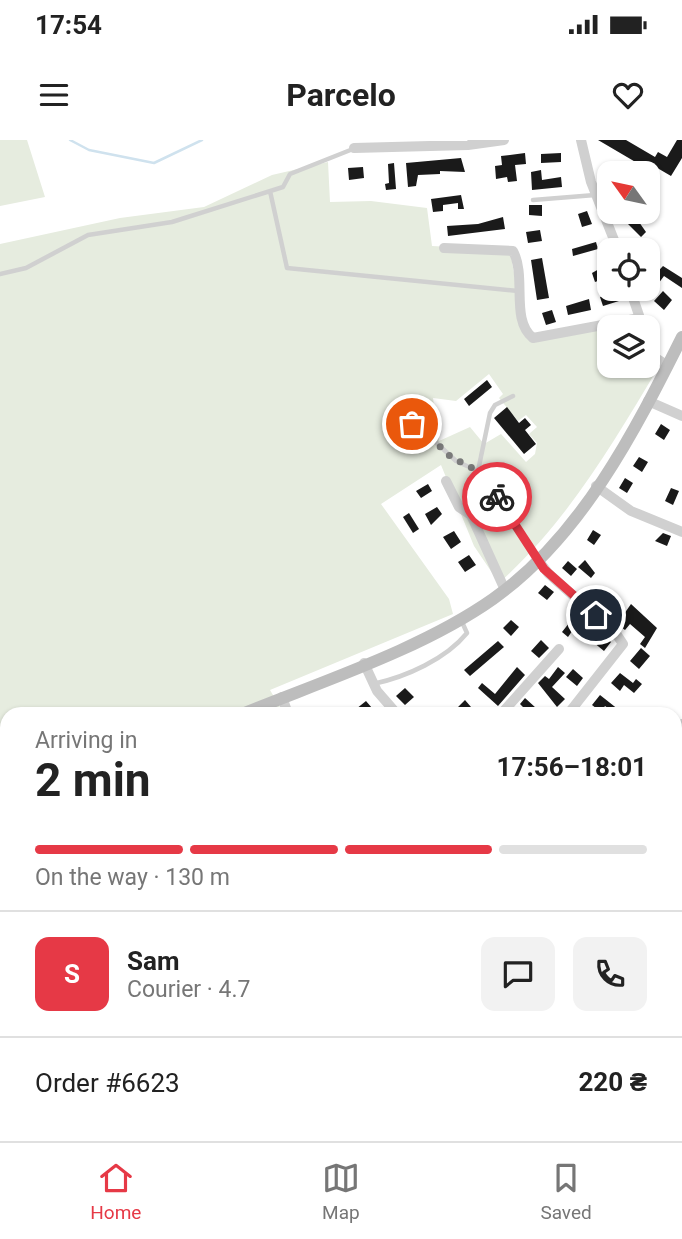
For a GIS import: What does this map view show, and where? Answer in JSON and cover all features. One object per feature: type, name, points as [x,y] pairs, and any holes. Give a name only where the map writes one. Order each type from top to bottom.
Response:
[{"type":"street","points":[[354,148],[468,145],[504,140]]},
{"type":"street","points":[[580,140],[596,195],[613,238]]},
{"type":"street","points":[[444,248],[513,251],[519,266],[522,322],[528,334],[536,338],[597,329]]},
{"type":"street","points":[[258,707],[461,619],[505,590],[538,560],[596,486],[648,401],[682,337]]},
{"type":"street","points":[[660,361],[668,366]]},
{"type":"street","points":[[648,401],[682,416]]},
{"type":"street","points":[[446,481],[459,507],[471,514],[505,590]]},
{"type":"street","points":[[596,486],[631,511],[682,532]]},
{"type":"street","points":[[538,560],[623,644],[574,707]]},
{"type":"street","points":[[506,707],[559,649]]},
{"type":"street","points":[[364,663],[372,684],[391,707]]},
{"type":"street","points":[[282,697],[286,707]]},
{"type":"lane","points":[[0,274],[26,268],[88,235],[172,222],[283,187],[290,174],[354,148]]},
{"type":"lane","points":[[270,191],[287,268],[522,291]]},
{"type":"lane","points":[[533,200],[596,195]]},
{"type":"lane","points":[[478,471],[488,436],[490,413],[495,405],[513,396]]},
{"type":"lane","points":[[412,424],[415,423],[457,461],[478,471],[538,560]]},
{"type":"lane","points":[[372,684],[388,681],[456,647],[467,633],[461,619]]},
{"type":"shaded area","points":[[0,140],[27,140],[45,197],[0,206]]},
{"type":"shaded area","points":[[328,162],[330,202],[371,201],[427,208],[432,246],[510,250],[525,337],[597,329],[597,378],[652,378],[587,482],[546,534],[499,583],[474,546],[441,465],[381,504],[449,599],[453,614],[270,690],[280,707],[0,707],[0,244],[120,218],[204,207],[272,175]],"holes":[[[489,374],[503,394],[499,398],[518,421],[526,415],[537,427],[529,434],[537,443],[535,454],[526,462],[501,434],[484,444],[470,427],[439,441],[433,398],[456,401]]]},
{"type":"building","points":[[598,140],[626,140],[655,157],[658,152],[667,157],[677,140],[682,140],[682,158],[671,176],[660,170],[660,161],[634,161]]},
{"type":"building","points":[[525,153],[526,164],[515,165],[517,181],[508,182],[507,177],[496,179],[495,166],[502,165],[501,156]]},
{"type":"building","points":[[561,153],[561,162],[541,163],[541,154]]},
{"type":"building","points":[[461,158],[465,172],[440,171],[440,174],[418,175],[416,186],[408,187],[406,163]]},
{"type":"building","points":[[394,163],[396,189],[386,190],[385,184],[389,183],[388,164]]},
{"type":"building","points":[[363,167],[364,178],[349,180],[348,168]]},
{"type":"building","points":[[541,170],[542,180],[561,177],[562,187],[532,190],[531,172]]},
{"type":"building","points":[[461,195],[464,209],[458,209],[458,203],[443,205],[443,211],[433,212],[431,199]]},
{"type":"building","points":[[529,205],[542,205],[542,216],[529,215]]},
{"type":"building","points":[[587,211],[592,224],[582,227],[578,214]]},
{"type":"building","points":[[503,217],[505,229],[448,236],[447,226],[478,224]]},
{"type":"building","points":[[628,224],[640,224],[646,232],[641,237]]},
{"type":"building","points":[[540,230],[542,241],[528,243],[526,232]]},
{"type":"building","points":[[596,242],[597,246],[597,249],[573,256],[572,249]]},
{"type":"building","points":[[542,258],[549,298],[537,300],[531,260]]},
{"type":"building","points":[[663,266],[682,278],[682,288],[664,276],[660,281],[660,269]]},
{"type":"building","points":[[597,270],[597,281],[595,282],[592,273]]},
{"type":"building","points":[[663,291],[672,300],[664,310],[654,301],[660,301]]},
{"type":"building","points":[[589,299],[591,310],[568,315],[566,306]]},
{"type":"building","points":[[601,301],[619,301],[603,306]]},
{"type":"building","points":[[552,310],[556,322],[546,325],[542,313]]},
{"type":"building","points":[[487,380],[492,387],[469,406],[464,399]]},
{"type":"building","points":[[507,407],[519,423],[525,418],[531,425],[525,430],[536,444],[524,454],[494,418]]},
{"type":"building","points":[[661,424],[670,430],[664,440],[655,434]]},
{"type":"building","points":[[639,457],[648,462],[642,472],[633,466]]},
{"type":"building","points":[[625,478],[633,483],[627,493],[619,488]]},
{"type":"building","points":[[428,484],[432,491],[421,498],[416,491]]},
{"type":"building","points":[[671,488],[679,491],[673,505],[665,501]]},
{"type":"building","points":[[437,507],[442,514],[431,525],[425,514]]},
{"type":"building","points":[[409,513],[419,529],[413,533],[403,517]]},
{"type":"building","points":[[593,530],[601,535],[594,545],[587,540]]},
{"type":"building","points":[[454,531],[461,542],[451,549],[443,537]]},
{"type":"building","points":[[663,533],[671,536],[667,546],[655,541]]},
{"type":"building","points":[[469,555],[476,565],[465,572],[458,562]]},
{"type":"building","points":[[585,560],[595,573],[591,578],[578,567]]},
{"type":"building","points":[[568,561],[577,569],[571,576],[562,568]]},
{"type":"building","points":[[545,585],[554,592],[547,600],[538,593]]},
{"type":"building","points":[[631,604],[657,628],[645,648],[640,644],[645,637],[630,624],[625,630],[617,624]]},
{"type":"building","points":[[577,613],[587,622],[579,631],[575,627],[568,637],[562,632]]},
{"type":"building","points":[[511,620],[519,627],[511,636],[503,628]]},
{"type":"building","points":[[602,634],[611,642],[604,651],[593,642]]},
{"type":"building","points":[[541,640],[549,648],[539,658],[531,651]]},
{"type":"building","points":[[498,641],[504,647],[470,676],[464,670]]},
{"type":"building","points":[[641,648],[650,656],[639,669],[630,661]]},
{"type":"building","points":[[517,667],[525,675],[498,706],[478,688],[482,683],[495,694]]},
{"type":"building","points":[[558,667],[565,673],[552,687],[565,699],[557,707],[538,683],[545,676],[549,679]]},
{"type":"building","points":[[573,669],[583,678],[577,686],[566,677]]},
{"type":"building","points":[[620,673],[633,683],[636,679],[642,684],[634,693],[624,685],[620,691],[611,683]]},
{"type":"building","points":[[405,688],[414,697],[405,705],[396,696]]},
{"type":"building","points":[[600,695],[615,707],[595,707],[592,705]]},
{"type":"building","points":[[525,698],[535,707],[523,707],[520,704]]},
{"type":"building","points":[[465,700],[471,707],[458,707]]},
{"type":"building","points":[[366,701],[371,707],[358,707]]},
{"type":"waterway","points":[[70,140],[89,150],[154,163],[202,140]]},
{"type":"way so far","points":[[412,424],[415,423],[451,457],[478,471],[497,497]]},
{"type":"route","points":[[497,497],[544,569],[596,615]]}]
